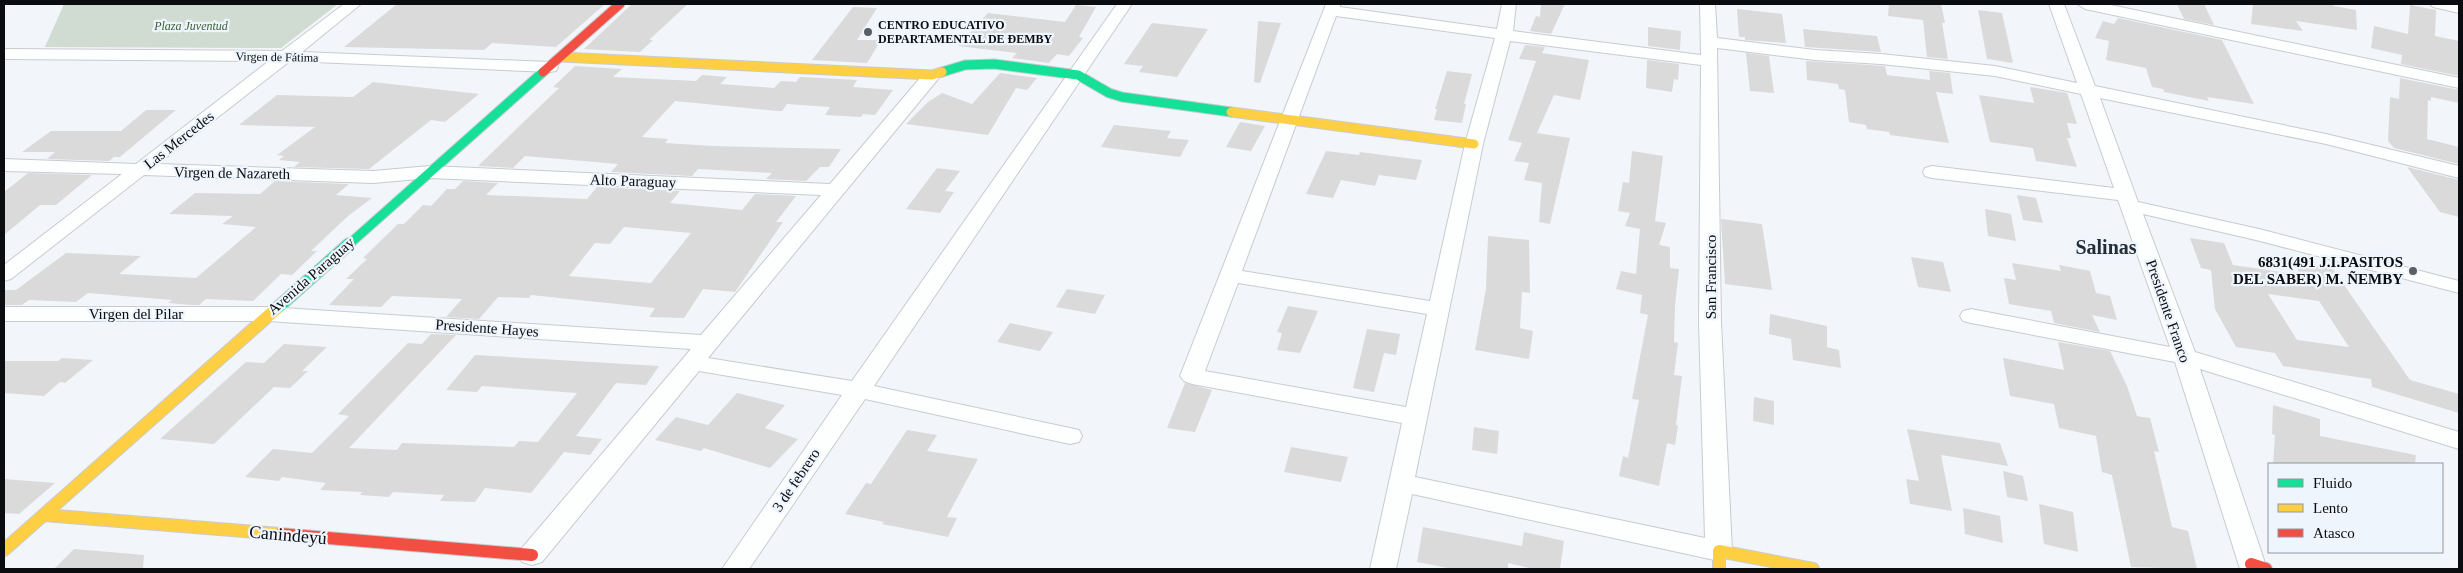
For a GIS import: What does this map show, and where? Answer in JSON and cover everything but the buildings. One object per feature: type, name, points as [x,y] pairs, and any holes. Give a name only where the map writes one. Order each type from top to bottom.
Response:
[{"type":"street","name":"Las Mercedes","points":[[4,275],[353,4]]},
{"type":"street","name":"Avenida Paraguay","points":[[6,545],[44,515],[268,314],[620,4]]},
{"type":"street","points":[[1078,75],[1125,4]]},
{"type":"street","points":[[1383,569],[1474,144],[1504,35],[1509,4]]},
{"type":"street","name":"San Francisco","points":[[1708,4],[1710,51],[1710,322],[1718,560]]},
{"type":"street","name":"Presidente Franco","points":[[2057,4],[2130,201],[2257,567]]},
{"type":"street","points":[[2085,4],[2459,83]]},
{"type":"street","points":[[2438,4],[2459,8]]},
{"type":"street","points":[[1415,417],[1192,376],[1331,7],[1504,35],[1710,51],[1881,59],[1995,71],[2087,88],[2326,139],[2459,172]]},
{"type":"street","name":"Virgen de Fátima","points":[[4,54],[286,56],[556,62]]},
{"type":"street","points":[[556,62],[932,75],[965,65],[994,64],[1078,75],[1108,92],[1122,97],[1474,144]]},
{"type":"street","points":[[526,562],[932,75]]},
{"type":"street","name":"3 de febrero","points":[[735,569],[1078,75]]},
{"type":"street","name":"Virgen de Nazareth","points":[[4,165],[83,166],[140,171],[374,177],[430,172]]},
{"type":"street","name":"Alto Paraguay","points":[[430,172],[835,190]]},
{"type":"street","points":[[1932,172],[2130,201],[2459,287]]},
{"type":"street","points":[[1230,275],[1439,309]]},
{"type":"street","name":"Virgen del Pilar","points":[[4,314],[268,314]]},
{"type":"street","name":"Presidente Hayes","points":[[268,314],[707,343]]},
{"type":"street","points":[[1971,316],[2185,357],[2459,441]]},
{"type":"street","points":[[693,363],[858,390],[1070,436]]},
{"type":"street","points":[[1401,483],[1718,560],[1812,569]]},
{"type":"street","name":"Canindeyú","points":[[44,515],[526,562]]},
{"type":"green space","name":"Plaza Juventud","points":[[64,4],[338,4],[281,48],[45,47]]},
{"type":"traffic: fast","points":[[942,72],[965,65],[994,64],[1078,75],[1109,93],[1122,97],[1231,112]]},
{"type":"traffic: fast","points":[[276,309],[543,72]]},
{"type":"traffic: slow","points":[[561,57],[932,75],[942,72]]},
{"type":"traffic: slow","points":[[1231,112],[1474,144]]},
{"type":"traffic: slow","points":[[4,550],[276,309]]},
{"type":"traffic: slow","points":[[44,515],[280,534]]},
{"type":"traffic: slow","points":[[1719,569],[1719,551],[1813,569]]},
{"type":"traffic: jam","points":[[543,72],[620,4]]},
{"type":"traffic: jam","points":[[280,534],[532,555]]},
{"type":"traffic: jam","points":[[2251,564],[2266,569]]},
{"type":"place","name":"CENTRO EDUCATIVO DEPARTAMENTAL DE ÐEMBY","points":[[868,32]]},
{"type":"place","name":"6831(491 J.I.PASITOS DEL SABER) M. ÑEMBY","points":[[2413,271]]},
{"type":"district","name":"Salinas","points":[[2106,247]]}]
